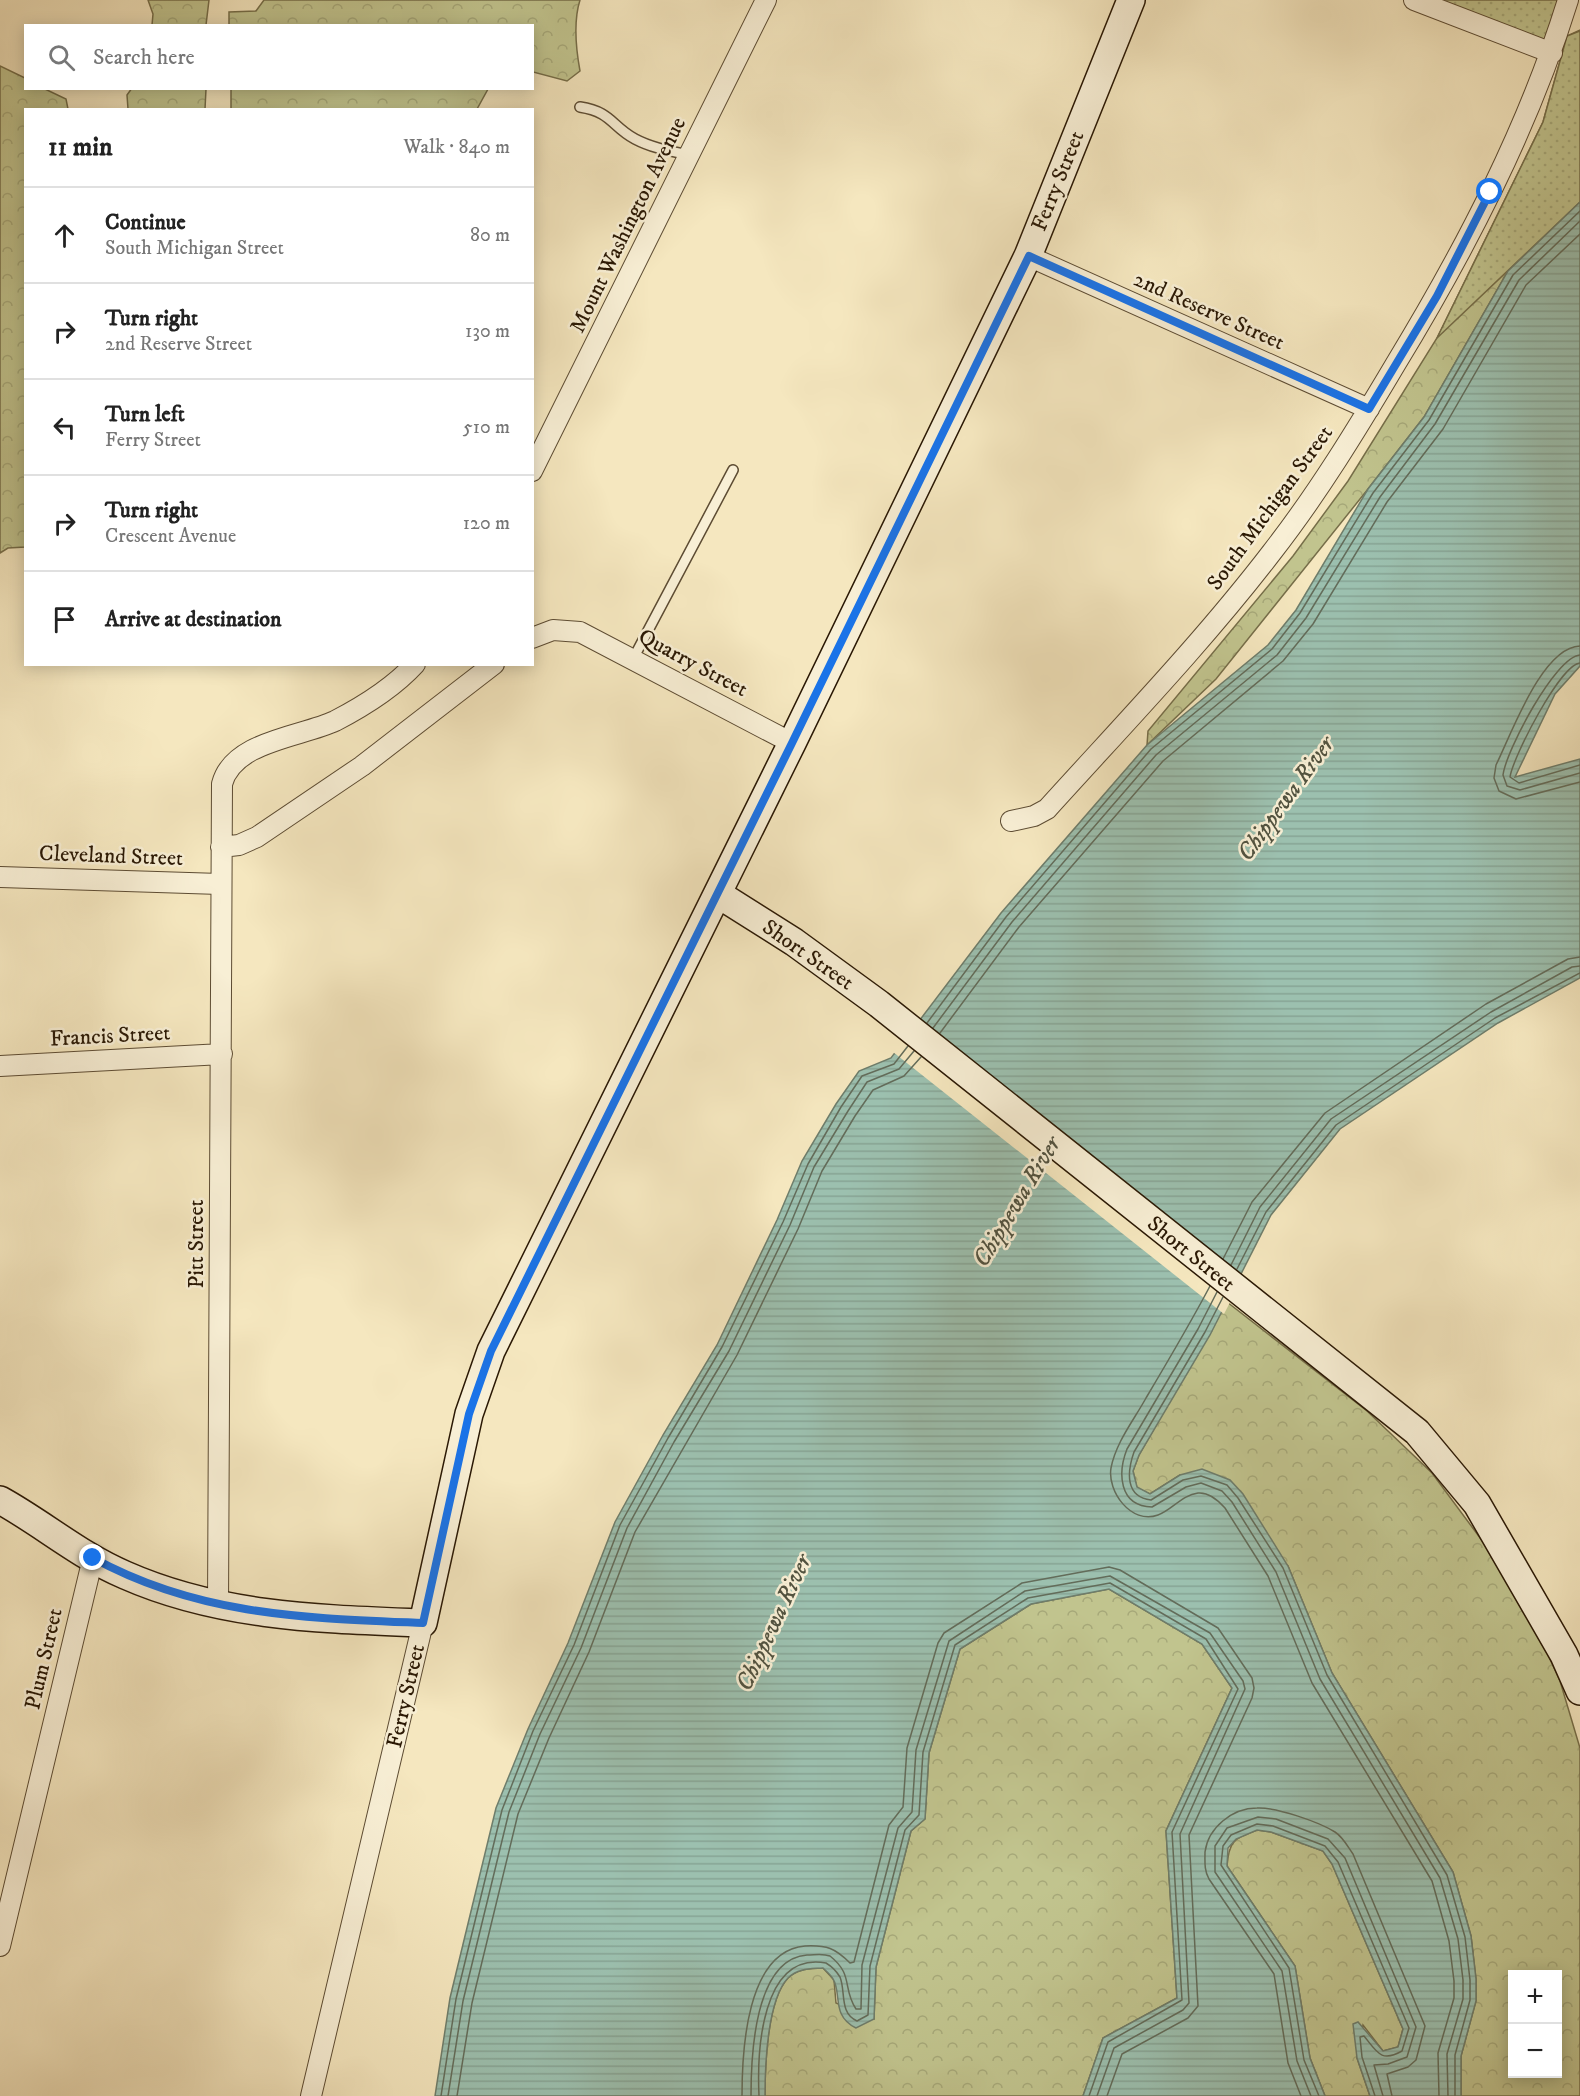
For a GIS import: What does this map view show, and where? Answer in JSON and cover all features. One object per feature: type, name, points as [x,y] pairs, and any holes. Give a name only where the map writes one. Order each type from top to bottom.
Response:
[{"type":"main road","name":"Ferry Street","points":[[423,1623],[469,1414],[478,1384],[525,1281],[718,894],[1029,256],[1131,0]]},
{"type":"main road","name":"Short Street","points":[[718,894],[794,942],[879,1004],[1417,1432],[1477,1504],[1564,1655],[1580,1691]]},
{"type":"main road","points":[[0,1500],[93,1558],[123,1574],[166,1592],[276,1616],[423,1623]]},
{"type":"street","name":"Mount Washington Avenue","points":[[534,467],[766,0]]},
{"type":"street","points":[[1414,0],[1552,53]]},
{"type":"street","name":"South Michigan Street","points":[[1011,821],[1034,816],[1047,809],[1216,621],[1273,552],[1339,458],[1437,296],[1467,237],[1514,140],[1552,53],[1568,0]]},
{"type":"street","name":"2nd Reserve Street","points":[[1029,256],[1369,409]]},
{"type":"street","name":"Quarry Street","points":[[534,637],[553,630],[571,630],[588,635],[792,743]]},
{"type":"street","points":[[220,884],[222,784],[224,775],[234,763],[260,746],[333,722],[366,704],[413,666]]},
{"type":"street","points":[[221,847],[247,843],[257,837],[362,766],[491,666]]},
{"type":"street","name":"Cleveland Street","points":[[0,877],[220,884]]},
{"type":"street","name":"Pitt Street","points":[[218,1605],[222,1054],[220,884]]},
{"type":"street","name":"Francis Street","points":[[0,1066],[222,1054]]},
{"type":"street","name":"Plum Street","points":[[0,1946],[93,1558]]},
{"type":"street","name":"Ferry Street","points":[[311,2096],[423,1623]]},
{"type":"lane","points":[[580,107],[598,110],[632,138],[654,148],[689,155]]},
{"type":"lane","points":[[633,659],[733,470]]},
{"type":"green space","points":[[148,0],[209,0],[206,24],[152,24],[153,14]]},
{"type":"green space","points":[[264,0],[580,0],[576,45],[580,71],[567,81],[534,72],[534,24],[229,24],[229,12],[256,11]]},
{"type":"green space","points":[[1414,0],[1568,0],[1552,53]]},
{"type":"green space","points":[[1580,30],[1580,202],[1508,271],[1424,417],[1216,679],[1147,745],[1148,731],[1293,556],[1348,481],[1437,338],[1543,122],[1567,36]]},
{"type":"green space","points":[[1580,31],[1580,202],[1437,338],[1543,122],[1567,36]]},
{"type":"green space","points":[[0,66],[24,78],[24,90],[47,90],[66,99],[68,108],[24,108],[24,547],[8,548],[0,553]]},
{"type":"green space","points":[[131,90],[206,90],[205,108],[128,108],[127,95]]},
{"type":"green space","points":[[231,90],[487,90],[478,108],[231,108]]},
{"type":"green space","points":[[1227,1302],[1367,1411],[1432,1473],[1492,1554],[1538,1633],[1560,1681],[1580,1748],[1580,2096],[1461,2096],[1461,2056],[1476,2001],[1476,1979],[1471,1936],[1453,1872],[1332,1673],[1288,1566],[1180,1475],[1150,1494],[1137,1488],[1133,1471],[1139,1455]]},
{"type":"green space","points":[[1109,1589],[1202,1644],[1232,1688],[1166,1831],[1177,1998],[1103,2038],[1083,2096],[765,2096],[771,2017],[781,1988],[796,1972],[823,1968],[834,1980],[836,2003],[874,2019],[876,1967],[911,1831],[925,1819],[929,1753],[960,1649],[1031,1604]]},
{"type":"green space","points":[[1257,1830],[1271,1832],[1323,1851],[1332,1864],[1403,2029],[1398,2047],[1383,2051],[1363,2025],[1357,2058],[1370,2096],[1325,2096],[1310,2058],[1295,1966],[1227,1866],[1229,1851],[1234,1842]]},
{"type":"water","name":"Chippewa River","points":[[1580,202],[1580,666],[1555,694],[1515,777],[1580,759],[1580,978],[1498,1023],[1340,1129],[1271,1215],[1210,1335],[1139,1455],[1133,1471],[1137,1487],[1150,1494],[1180,1475],[1202,1469],[1230,1480],[1243,1494],[1288,1566],[1332,1673],[1453,1872],[1471,1936],[1476,1979],[1476,2001],[1461,2056],[1461,2096],[1370,2096],[1357,2058],[1353,2024],[1358,2022],[1383,2051],[1398,2047],[1403,2029],[1332,1864],[1323,1851],[1271,1832],[1257,1830],[1236,1839],[1228,1848],[1227,1866],[1295,1966],[1310,2058],[1325,2096],[1083,2096],[1103,2038],[1177,1998],[1166,1831],[1232,1688],[1202,1644],[1109,1589],[1031,1604],[960,1649],[929,1753],[925,1819],[911,1831],[876,1967],[874,2019],[856,2028],[848,2023],[840,2011],[836,1985],[831,1976],[823,1968],[805,1970],[796,1972],[788,1978],[781,1988],[771,2017],[765,2096],[435,2096],[450,1998],[496,1808],[528,1729],[568,1643],[615,1522],[663,1435],[717,1345],[777,1220],[802,1161],[836,1104],[859,1071],[891,1058],[1001,913],[1147,745],[1268,645],[1296,610],[1368,489],[1424,417],[1508,271]]},
{"type":"pier","points":[[918,1020],[1243,1277],[1224,1314],[893,1052]]},
{"type":"route","points":[[93,1558],[123,1574],[166,1592],[218,1605],[276,1616],[423,1623],[469,1414],[491,1351],[792,743],[1029,256],[1369,409],[1437,296],[1490,192]]}]
